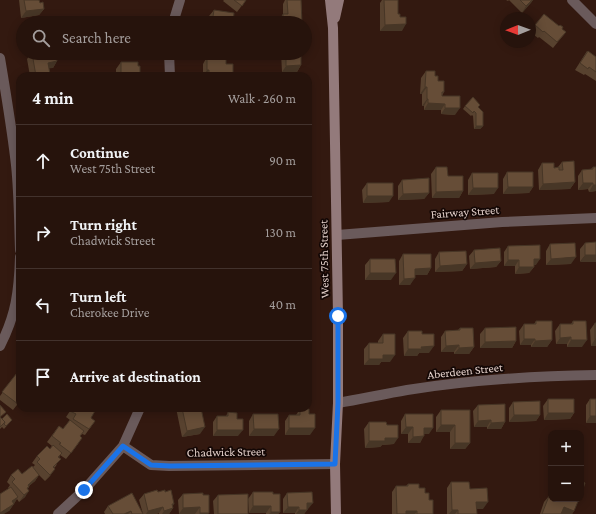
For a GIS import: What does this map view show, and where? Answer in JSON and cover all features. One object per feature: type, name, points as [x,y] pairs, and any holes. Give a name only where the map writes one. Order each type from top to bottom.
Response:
[{"type":"main road","name":"West 75th Street","points":[[330,0],[333,28],[338,316],[338,403],[335,464],[336,514]]},
{"type":"main road","name":"West 75th Street","points":[[333,28],[339,0]]},
{"type":"street","points":[[175,16],[180,0]]},
{"type":"street","points":[[572,0],[596,24]]},
{"type":"street","points":[[0,58],[16,165]]},
{"type":"street","points":[[169,60],[170,72]]},
{"type":"street","name":"Fairway Street","points":[[337,235],[502,222],[596,218]]},
{"type":"street","points":[[0,346],[16,304]]},
{"type":"street","name":"Aberdeen Street","points":[[338,403],[407,390],[480,381],[596,375]]},
{"type":"street","points":[[58,514],[84,490],[123,446],[138,412]]},
{"type":"street","name":"Chadwick Street","points":[[123,446],[151,465],[335,464]]},
{"type":"building","points":[[24,0],[39,0],[40,3],[43,2],[44,9],[26,11]]},
{"type":"building","points":[[234,0],[246,0],[242,6]]},
{"type":"building","points":[[287,0],[301,0],[302,16],[283,16],[283,14],[288,14]]},
{"type":"building","points":[[384,0],[398,0],[398,14],[400,14],[400,17],[406,17],[406,24],[385,25]]},
{"type":"building","points":[[520,0],[532,0],[526,6]]},
{"type":"building","points":[[214,10],[234,13],[234,16],[213,16]]},
{"type":"building","points":[[544,14],[559,26],[560,25],[563,27],[562,29],[566,32],[557,42],[544,31],[543,32],[536,26]]},
{"type":"building","points":[[588,51],[596,57],[596,72],[589,67],[588,69],[580,63]]},
{"type":"building","points":[[33,60],[57,60],[48,63],[50,72],[35,72]]},
{"type":"building","points":[[207,60],[226,60],[226,64],[233,64],[233,72],[209,72],[209,70],[207,70]]},
{"type":"building","points":[[286,60],[301,60],[301,65],[286,66]]},
{"type":"building","points":[[121,62],[138,62],[138,66],[140,66],[140,72],[121,72]]},
{"type":"building","points":[[426,71],[435,71],[435,76],[438,76],[438,81],[444,81],[444,92],[442,92],[442,96],[460,96],[460,108],[445,108],[445,104],[428,103],[427,87],[425,87]]},
{"type":"building","points":[[473,97],[480,105],[478,107],[483,112],[483,126],[476,126],[476,113],[474,111],[473,113],[465,106]]},
{"type":"building","points":[[574,161],[575,182],[543,184],[542,163],[554,163],[554,168],[559,167],[559,170],[563,170],[562,162]]},
{"type":"building","points":[[436,167],[447,167],[448,176],[463,176],[463,191],[436,192]]},
{"type":"building","points":[[593,167],[596,167],[596,185],[593,185],[593,183],[583,183],[582,170],[593,169]]},
{"type":"building","points":[[507,172],[533,172],[533,187],[508,187]]},
{"type":"building","points":[[472,173],[498,173],[498,188],[473,188]]},
{"type":"building","points":[[429,178],[429,193],[403,194],[402,180]]},
{"type":"building","points":[[367,183],[393,183],[393,196],[367,196]]},
{"type":"building","points":[[596,242],[596,255],[585,255],[585,243]]},
{"type":"building","points":[[575,243],[576,257],[551,259],[550,244]]},
{"type":"building","points":[[540,245],[540,259],[534,259],[534,267],[519,267],[519,260],[508,260],[508,246]]},
{"type":"building","points":[[500,248],[501,261],[475,263],[474,250]]},
{"type":"building","points":[[466,251],[467,264],[440,266],[439,252]]},
{"type":"building","points":[[403,254],[431,254],[431,268],[415,269],[415,278],[404,279]]},
{"type":"building","points":[[370,259],[395,259],[396,273],[370,273]]},
{"type":"building","points":[[536,321],[552,321],[552,340],[535,341],[535,339],[524,339],[524,324],[536,324]]},
{"type":"building","points":[[573,321],[586,321],[587,340],[571,340],[571,337],[560,338],[560,324],[573,324]]},
{"type":"building","points":[[596,323],[596,339],[595,339]]},
{"type":"building","points":[[516,327],[516,341],[485,342],[485,328]]},
{"type":"building","points":[[460,328],[473,328],[474,347],[459,348],[459,345],[446,346],[445,331],[460,330]]},
{"type":"building","points":[[408,331],[422,331],[422,334],[434,334],[434,346],[421,347],[422,349],[408,349]]},
{"type":"building","points":[[383,334],[395,334],[395,355],[383,355],[383,359],[369,359],[369,343],[383,343]]},
{"type":"building","points":[[16,374],[16,402],[2,392]]},
{"type":"building","points":[[548,399],[574,399],[574,413],[548,413]]},
{"type":"building","points":[[590,399],[596,399],[596,416],[590,416]]},
{"type":"building","points":[[540,401],[540,415],[514,415],[513,402]]},
{"type":"building","points":[[505,404],[505,422],[491,423],[491,420],[478,421],[478,405]]},
{"type":"building","points":[[0,405],[6,412],[0,417]]},
{"type":"building","points":[[441,410],[470,410],[470,443],[455,443],[455,425],[441,425]]},
{"type":"building","points":[[72,412],[94,412],[91,418],[95,421],[89,429],[73,419],[76,414]]},
{"type":"building","points":[[183,412],[202,412],[205,427],[187,431]]},
{"type":"building","points":[[228,412],[237,413],[237,419],[243,419],[243,430],[217,430],[217,416],[228,416]]},
{"type":"building","points":[[300,412],[315,414],[315,428],[289,428],[289,415],[300,415]]},
{"type":"building","points":[[7,414],[12,420],[6,426],[2,419]]},
{"type":"building","points":[[253,414],[278,414],[279,429],[254,429]]},
{"type":"building","points":[[405,414],[433,414],[433,428],[424,428],[424,436],[413,437],[413,427],[406,427]]},
{"type":"building","points":[[0,417],[5,422],[0,427]]},
{"type":"building","points":[[70,420],[84,431],[80,436],[82,438],[71,453],[59,444],[61,443],[52,436],[59,426],[63,429]]},
{"type":"building","points":[[369,422],[386,422],[387,425],[398,425],[398,438],[385,438],[385,441],[369,441]]},
{"type":"building","points":[[53,445],[62,453],[58,457],[61,459],[53,467],[55,469],[50,475],[37,462],[40,459],[37,456],[47,446],[50,449]]},
{"type":"building","points":[[32,466],[39,475],[28,485],[29,487],[27,488],[29,491],[24,495],[12,482],[15,479],[11,475],[18,469],[22,474]]},
{"type":"building","points":[[451,482],[469,482],[470,489],[487,488],[488,502],[476,502],[477,514],[458,514],[458,510],[452,510]]},
{"type":"building","points":[[408,484],[419,484],[419,488],[425,488],[425,493],[429,493],[429,500],[433,500],[433,514],[417,514],[417,511],[406,511],[406,514],[397,514],[396,486],[408,486]]},
{"type":"building","points":[[11,487],[18,497],[12,501],[14,504],[0,513],[0,494]]},
{"type":"building","points":[[157,490],[158,492],[165,490],[165,492],[171,490],[174,504],[172,504],[173,508],[164,511],[163,507],[148,511],[144,494]]},
{"type":"building","points":[[253,492],[273,492],[273,494],[280,494],[280,512],[271,512],[271,506],[253,506]]},
{"type":"building","points":[[312,492],[313,503],[307,503],[307,510],[299,510],[299,507],[288,507],[287,493]]},
{"type":"building","points":[[132,493],[143,514],[132,514],[131,511],[124,514],[113,514],[108,506]]},
{"type":"building","points":[[203,493],[203,495],[209,495],[209,513],[200,513],[200,507],[183,508],[183,494]]},
{"type":"building","points":[[248,494],[248,514],[218,514],[218,495]]},
{"type":"building","points":[[548,499],[548,502],[578,502],[574,511],[564,507],[561,514],[542,514]]},
{"type":"route","points":[[84,490],[123,446],[151,465],[335,464],[338,403],[338,316]]}]
